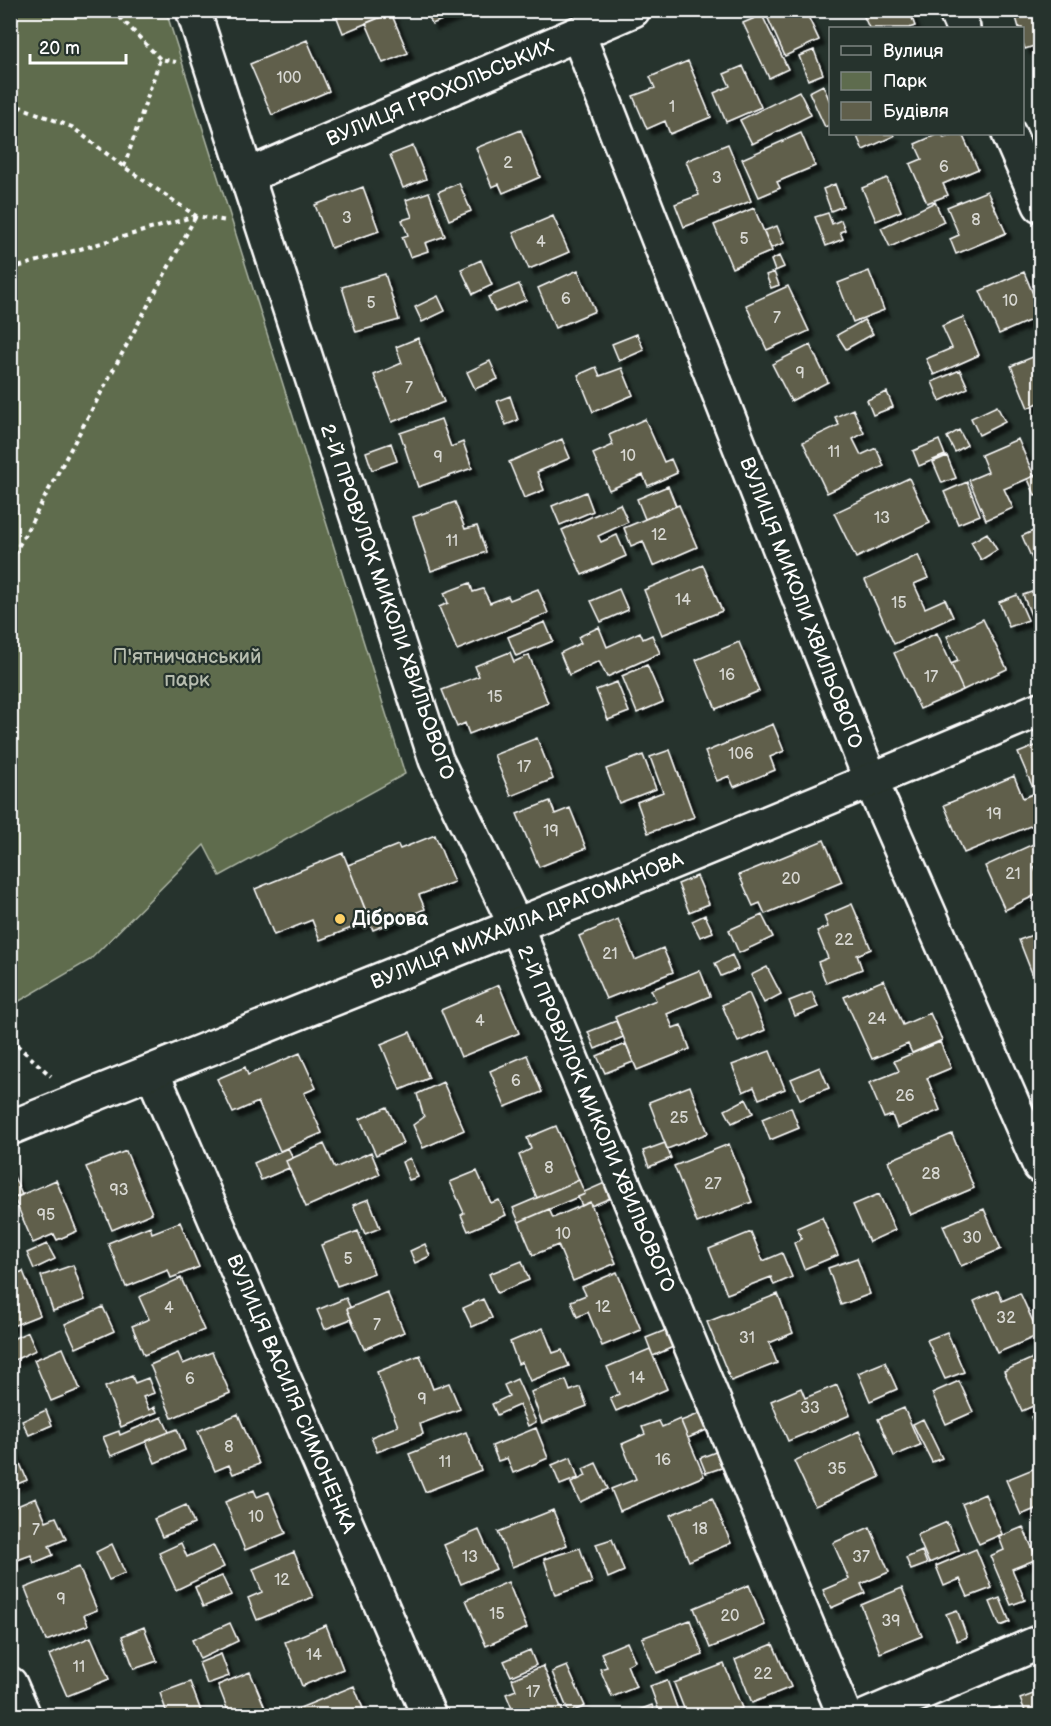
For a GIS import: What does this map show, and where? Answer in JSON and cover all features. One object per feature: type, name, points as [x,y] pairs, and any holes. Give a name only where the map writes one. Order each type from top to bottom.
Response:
[{"type":"street","name":"2-Й ПРОВУЛОК МИКОЛИ ХВИЛЬОВОГО","points":[[193,10],[436,760],[516,926],[846,1716]]},
{"type":"street","name":"ВУЛИЦЯ ҐРОХОЛЬСЬКИХ","points":[[247,176],[633,10]]},
{"type":"street","points":[[955,10],[963,27]]},
{"type":"street","name":"ВУЛИЦЯ МИКОЛИ ХВИЛЬОВОГО","points":[[578,33],[871,780],[1041,1166]]},
{"type":"street","points":[[1009,135],[1041,205]]},
{"type":"street","name":"ВУЛИЦЯ МИХАЙЛА ДРАГОМАНОВА","points":[[10,1128],[516,926],[1041,709]]},
{"type":"street","name":"ВУЛИЦЯ ВАСИЛЯ СИМОНЕНКА","points":[[152,1071],[429,1716]]},
{"type":"street","points":[[867,1716],[1041,1642]]},
{"type":"street","points":[[10,1683],[24,1716]]},
{"type":"path","points":[[113,10],[160,59],[211,67]]},
{"type":"path","points":[[124,167],[160,59]]},
{"type":"path","points":[[10,103],[72,127],[124,167],[196,216],[232,222],[259,212]]},
{"type":"path","points":[[10,269],[196,216]]},
{"type":"path","points":[[10,562],[196,216]]},
{"type":"path","points":[[10,1039],[78,1101]]},
{"type":"green space","name":"П'ятничанський парк","points":[[11,10],[166,11],[405,774],[220,876],[204,845],[90,960],[11,1006]]},
{"type":"building","points":[[334,10],[390,10],[391,13],[343,33]]},
{"type":"building","points":[[426,10],[458,10],[459,13],[432,24]]},
{"type":"building","points":[[774,10],[805,10],[819,40],[785,56],[766,14]]},
{"type":"building","points":[[861,10],[909,10],[915,26],[912,27],[869,27]]},
{"type":"building","points":[[1014,10],[1040,10],[1040,44],[1025,49],[1024,27],[1019,27]]},
{"type":"building","points":[[391,13],[408,53],[383,63],[366,23]]},
{"type":"building","points":[[762,15],[788,69],[769,78],[743,23]]},
{"type":"building","points":[[307,40],[329,91],[272,115],[250,64]]},
{"type":"building","points":[[814,50],[823,74],[808,80],[799,56]]},
{"type":"building","points":[[688,61],[711,117],[670,134],[665,121],[647,129],[633,96],[655,88],[650,77]]},
{"type":"building","points":[[743,66],[761,107],[726,122],[714,93],[730,86],[724,74]]},
{"type":"building","points":[[823,85],[829,100],[829,125],[825,127],[809,92]]},
{"type":"building","points":[[799,91],[811,115],[752,144],[740,120]]},
{"type":"building","points":[[521,130],[540,177],[503,193],[499,184],[492,187],[476,148]]},
{"type":"building","points":[[801,133],[815,166],[777,182],[780,188],[759,197],[742,159]]},
{"type":"building","points":[[856,135],[894,136],[863,150]]},
{"type":"building","points":[[936,135],[942,135],[944,138],[962,135],[978,169],[943,184],[948,195],[927,203],[910,164],[922,159],[915,144]]},
{"type":"building","points":[[728,144],[751,201],[684,227],[675,204],[699,195],[686,161]]},
{"type":"building","points":[[413,146],[426,179],[403,188],[390,155]]},
{"type":"building","points":[[887,178],[901,211],[876,221],[862,188]]},
{"type":"building","points":[[459,183],[471,211],[449,220],[438,192]]},
{"type":"building","points":[[835,184],[843,206],[831,211],[823,189]]},
{"type":"building","points":[[363,187],[379,231],[331,248],[315,205]]},
{"type":"building","points":[[987,191],[1006,233],[956,254],[950,239],[959,235],[947,207]]},
{"type":"building","points":[[429,192],[445,236],[425,243],[428,251],[410,257],[402,237],[408,235],[402,220],[412,217],[406,200]]},
{"type":"building","points":[[935,202],[944,222],[890,247],[881,228]]},
{"type":"building","points":[[754,208],[772,251],[732,268],[714,225]]},
{"type":"building","points":[[828,213],[832,224],[841,220],[845,230],[840,232],[843,239],[826,246],[815,217]]},
{"type":"building","points":[[553,216],[569,252],[529,269],[513,233]]},
{"type":"building","points":[[777,226],[784,243],[771,248],[764,231]]},
{"type":"building","points":[[779,256],[784,267],[775,271],[771,260]]},
{"type":"building","points":[[481,260],[492,285],[473,294],[461,269]]},
{"type":"building","points":[[578,270],[595,311],[555,328],[538,288]]},
{"type":"building","points":[[869,271],[884,310],[853,322],[838,283]]},
{"type":"building","points":[[774,272],[779,285],[771,288],[766,275]]},
{"type":"building","points":[[1024,272],[1040,316],[999,334],[980,291]]},
{"type":"building","points":[[385,274],[399,320],[356,332],[342,287]]},
{"type":"building","points":[[519,284],[526,300],[495,312],[488,297]]},
{"type":"building","points":[[788,286],[809,331],[767,350],[746,305]]},
{"type":"building","points":[[438,296],[445,311],[422,322],[415,307]]},
{"type":"building","points":[[963,317],[979,355],[934,375],[926,359],[952,348],[942,326]]},
{"type":"building","points":[[864,320],[873,334],[846,349],[837,335]]},
{"type":"building","points":[[637,334],[644,350],[619,361],[612,344]]},
{"type":"building","points":[[418,338],[444,402],[392,422],[374,375],[402,363],[396,347]]},
{"type":"building","points":[[810,345],[828,382],[791,401],[772,364]]},
{"type":"building","points":[[1040,354],[1040,402],[1028,408],[1011,366]]},
{"type":"building","points":[[490,361],[498,379],[475,389],[467,372]]},
{"type":"building","points":[[596,367],[600,376],[622,368],[633,395],[593,412],[578,375]]},
{"type":"building","points":[[960,370],[968,388],[940,401],[932,382]]},
{"type":"building","points":[[887,392],[893,407],[873,415],[867,400]]},
{"type":"building","points":[[510,396],[518,420],[506,425],[497,401]]},
{"type":"building","points":[[997,406],[1005,422],[979,435],[971,418]]},
{"type":"building","points":[[853,409],[864,433],[853,439],[861,455],[876,448],[884,466],[827,493],[803,442],[839,425],[835,417]]},
{"type":"building","points":[[441,419],[451,447],[463,442],[472,468],[418,487],[400,433]]},
{"type":"building","points":[[645,419],[664,462],[671,459],[677,473],[648,486],[643,475],[609,490],[593,454],[613,445],[609,435]]},
{"type":"building","points":[[959,430],[967,445],[955,452],[947,437]]},
{"type":"building","points":[[562,439],[570,458],[537,472],[544,490],[524,498],[509,462]]},
{"type":"building","points":[[1018,439],[1034,476],[1004,489],[1013,508],[986,520],[969,480],[988,472],[981,455]]},
{"type":"building","points":[[939,440],[945,455],[919,466],[913,451]]},
{"type":"building","points":[[391,443],[397,461],[372,470],[366,452]]},
{"type":"building","points":[[947,456],[956,478],[942,483],[933,462]]},
{"type":"building","points":[[1040,473],[1040,493],[1035,495],[1028,479]]},
{"type":"building","points":[[909,478],[930,523],[856,558],[834,513]]},
{"type":"building","points":[[967,482],[980,515],[958,524],[944,492]]},
{"type":"building","points":[[668,486],[676,506],[645,519],[637,499]]},
{"type":"building","points":[[586,492],[593,511],[560,525],[552,506]]},
{"type":"building","points":[[455,502],[465,529],[477,526],[486,552],[431,571],[413,517]]},
{"type":"building","points":[[620,504],[628,522],[598,536],[601,542],[617,535],[626,556],[582,575],[562,530]]},
{"type":"building","points":[[679,505],[697,547],[653,566],[643,541],[631,546],[624,528]]},
{"type":"building","points":[[1040,528],[1040,574],[1039,575],[1022,536]]},
{"type":"building","points":[[987,533],[997,550],[981,560],[971,542]]},
{"type":"building","points":[[918,555],[928,578],[914,584],[925,608],[945,599],[953,617],[894,644],[865,580]]},
{"type":"building","points":[[703,565],[722,611],[662,635],[644,590]]},
{"type":"building","points":[[470,583],[473,592],[483,589],[490,603],[508,596],[510,600],[538,589],[548,613],[457,650],[439,607],[448,603],[444,593]]},
{"type":"building","points":[[619,589],[628,610],[601,622],[591,601]]},
{"type":"building","points":[[1040,589],[1040,638],[1023,595]]},
{"type":"building","points":[[1017,595],[1028,620],[1009,627],[999,602]]},
{"type":"building","points":[[983,619],[1007,669],[963,690],[951,664],[958,661],[947,636]]},
{"type":"building","points":[[545,622],[553,641],[516,656],[508,637]]},
{"type":"building","points":[[599,627],[607,647],[640,632],[643,639],[652,635],[660,653],[607,677],[599,661],[569,675],[560,653],[581,643],[578,637]]},
{"type":"building","points":[[937,633],[963,690],[920,709],[894,653]]},
{"type":"building","points":[[739,642],[759,691],[716,709],[696,660]]},
{"type":"building","points":[[510,652],[514,662],[529,655],[548,703],[469,734],[465,723],[457,727],[442,690],[479,676],[475,666]]},
{"type":"building","points":[[647,665],[663,702],[637,713],[622,676]]},
{"type":"building","points":[[617,682],[629,712],[608,720],[596,690]]},
{"type":"building","points":[[773,724],[784,751],[770,757],[775,770],[734,787],[729,776],[717,781],[705,752]]},
{"type":"building","points":[[537,738],[553,779],[511,796],[494,755]]},
{"type":"building","points":[[1040,744],[1040,785],[1033,788],[1018,753]]},
{"type":"building","points":[[670,750],[694,817],[648,833],[637,802],[663,792],[650,757]]},
{"type":"building","points":[[643,755],[656,789],[619,803],[606,769]]},
{"type":"building","points":[[1014,776],[1023,798],[1035,793],[1040,806],[1040,822],[964,853],[944,805]]},
{"type":"building","points":[[550,801],[555,814],[570,808],[586,848],[539,867],[517,814]]},
{"type":"building","points":[[435,835],[454,882],[419,895],[425,909],[373,930],[348,865],[398,845],[400,849]]},
{"type":"building","points":[[824,840],[842,882],[765,914],[760,903],[753,906],[739,875]]},
{"type":"building","points":[[1040,841],[1040,864],[1034,867],[1040,880],[1040,893],[1005,910],[985,866]]},
{"type":"building","points":[[343,853],[370,921],[320,940],[312,920],[274,935],[255,889]]},
{"type":"building","points":[[697,876],[709,904],[689,912],[678,884]]},
{"type":"building","points":[[852,904],[871,949],[857,955],[862,969],[826,983],[818,962],[828,958],[817,931],[828,927],[824,916]]},
{"type":"building","points":[[705,915],[713,932],[700,937],[692,921]]},
{"type":"building","points":[[762,915],[773,937],[739,953],[729,930]]},
{"type":"building","points":[[618,919],[635,960],[663,948],[673,972],[606,999],[579,936]]},
{"type":"building","points":[[1040,932],[1040,985],[1037,986],[1019,940]]},
{"type":"building","points":[[732,955],[738,969],[721,976],[715,963]]},
{"type":"building","points":[[767,967],[781,994],[764,1003],[751,975]]},
{"type":"building","points":[[700,970],[710,996],[667,1014],[673,1028],[681,1025],[690,1049],[637,1070],[615,1017],[656,1000],[651,990]]},
{"type":"building","points":[[884,980],[903,1025],[930,1013],[942,1040],[912,1053],[908,1044],[872,1059],[844,997]]},
{"type":"building","points":[[499,985],[519,1033],[461,1057],[441,1010]]},
{"type":"building","points":[[812,992],[818,1007],[795,1016],[789,1001]]},
{"type":"building","points":[[749,993],[765,1030],[738,1042],[722,1005]]},
{"type":"building","points":[[616,1021],[623,1037],[595,1049],[588,1032]]},
{"type":"building","points":[[410,1032],[429,1078],[400,1090],[381,1044]]},
{"type":"building","points":[[940,1042],[951,1068],[927,1078],[940,1110],[897,1128],[892,1115],[884,1118],[869,1083],[899,1071],[894,1061]]},
{"type":"building","points":[[626,1044],[633,1062],[605,1073],[597,1056]]},
{"type":"building","points":[[770,1051],[785,1089],[759,1099],[754,1087],[743,1092],[732,1065]]},
{"type":"building","points":[[300,1053],[316,1088],[304,1093],[322,1133],[280,1151],[258,1102],[233,1113],[217,1079],[245,1067],[248,1075]]},
{"type":"building","points":[[527,1055],[542,1092],[505,1107],[490,1071]]},
{"type":"building","points":[[820,1067],[829,1088],[800,1099],[791,1079]]},
{"type":"building","points":[[443,1082],[464,1130],[423,1148],[413,1125],[424,1117],[417,1094]]},
{"type":"building","points":[[690,1086],[708,1133],[667,1149],[649,1102]]},
{"type":"building","points":[[746,1099],[753,1113],[732,1123],[725,1110]]},
{"type":"building","points":[[387,1107],[403,1143],[376,1155],[360,1119]]},
{"type":"building","points":[[791,1107],[799,1128],[770,1140],[762,1119]]},
{"type":"building","points":[[556,1126],[579,1180],[537,1198],[519,1155],[531,1149],[527,1138]]},
{"type":"building","points":[[952,1134],[974,1188],[910,1215],[888,1161]]},
{"type":"building","points":[[665,1143],[671,1158],[649,1167],[643,1151]]},
{"type":"building","points":[[324,1144],[335,1168],[371,1152],[380,1174],[306,1207],[286,1161]]},
{"type":"building","points":[[729,1144],[752,1202],[697,1223],[674,1166]]},
{"type":"building","points":[[288,1148],[293,1158],[286,1161],[289,1168],[261,1180],[254,1163]]},
{"type":"building","points":[[126,1151],[152,1213],[112,1230],[86,1167]]},
{"type":"building","points":[[410,1158],[418,1177],[409,1180],[402,1162]]},
{"type":"building","points":[[10,1168],[22,1195],[10,1200]]},
{"type":"building","points":[[477,1171],[491,1203],[499,1200],[506,1215],[468,1231],[461,1215],[464,1213],[450,1182]]},
{"type":"building","points":[[56,1180],[77,1231],[57,1240],[54,1234],[33,1243],[14,1198]]},
{"type":"building","points":[[579,1180],[585,1194],[519,1222],[513,1208]]},
{"type":"building","points":[[607,1182],[613,1197],[591,1206],[590,1202],[582,1206],[578,1197]]},
{"type":"building","points":[[879,1194],[895,1230],[869,1242],[853,1205]]},
{"type":"building","points":[[369,1199],[380,1228],[365,1234],[353,1205]]},
{"type":"building","points":[[590,1202],[616,1263],[573,1281],[558,1245],[533,1255],[519,1222],[549,1209],[553,1218]]},
{"type":"building","points":[[984,1209],[1001,1249],[961,1266],[943,1226]]},
{"type":"building","points":[[822,1217],[838,1255],[804,1269],[794,1243],[802,1239],[797,1228]]},
{"type":"building","points":[[180,1222],[199,1267],[171,1278],[168,1270],[126,1287],[108,1243],[150,1226],[152,1233]]},
{"type":"building","points":[[358,1231],[374,1273],[337,1286],[321,1245]]},
{"type":"building","points":[[751,1232],[763,1261],[782,1253],[792,1277],[774,1285],[771,1277],[727,1294],[709,1249]]},
{"type":"building","points":[[47,1244],[55,1259],[34,1269],[27,1253]]},
{"type":"building","points":[[425,1244],[430,1256],[415,1263],[410,1251]]},
{"type":"building","points":[[857,1258],[870,1294],[841,1305],[828,1268]]},
{"type":"building","points":[[522,1261],[529,1280],[497,1293],[489,1274]]},
{"type":"building","points":[[73,1265],[85,1300],[53,1311],[41,1276]]},
{"type":"building","points":[[23,1271],[40,1315],[10,1327],[10,1277]]},
{"type":"building","points":[[617,1272],[641,1330],[602,1346],[588,1312],[577,1317],[571,1301],[586,1295],[582,1287]]},
{"type":"building","points":[[181,1278],[204,1330],[144,1355],[132,1326],[149,1319],[139,1297]]},
{"type":"building","points":[[998,1290],[1002,1301],[1020,1293],[1039,1335],[997,1353],[974,1301]]},
{"type":"building","points":[[387,1292],[404,1332],[364,1349],[347,1309]]},
{"type":"building","points":[[778,1294],[793,1333],[769,1343],[777,1363],[731,1381],[707,1322]]},
{"type":"building","points":[[346,1298],[350,1307],[347,1309],[351,1319],[325,1329],[317,1310]]},
{"type":"building","points":[[483,1299],[492,1318],[472,1327],[463,1308]]},
{"type":"building","points":[[103,1307],[114,1331],[76,1348],[65,1324]]},
{"type":"building","points":[[543,1328],[553,1353],[562,1350],[569,1366],[530,1381],[522,1362],[518,1364],[510,1342]]},
{"type":"building","points":[[666,1330],[673,1347],[653,1356],[646,1338]]},
{"type":"building","points":[[28,1332],[36,1350],[10,1362],[10,1340]]},
{"type":"building","points":[[947,1332],[964,1372],[945,1379],[927,1340]]},
{"type":"building","points":[[63,1348],[80,1389],[51,1401],[34,1360]]},
{"type":"building","points":[[650,1349],[667,1389],[616,1411],[610,1398],[619,1394],[607,1367]]},
{"type":"building","points":[[212,1352],[230,1393],[172,1418],[150,1365],[178,1353],[183,1364]]},
{"type":"building","points":[[420,1355],[433,1389],[449,1383],[460,1409],[420,1424],[423,1434],[377,1452],[371,1437],[398,1426],[377,1372]]},
{"type":"building","points":[[1040,1355],[1040,1403],[1022,1411],[1004,1371]]},
{"type":"building","points":[[885,1362],[897,1389],[870,1401],[858,1373]]},
{"type":"building","points":[[132,1376],[135,1383],[148,1378],[154,1393],[143,1397],[149,1410],[155,1407],[157,1412],[121,1427],[105,1387]]},
{"type":"building","points":[[517,1379],[536,1422],[528,1426],[519,1405],[497,1415],[492,1404],[509,1396],[504,1385]]},
{"type":"building","points":[[566,1380],[570,1391],[580,1387],[587,1406],[542,1423],[531,1392]]},
{"type":"building","points":[[959,1381],[973,1412],[946,1424],[932,1393]]},
{"type":"building","points":[[837,1385],[850,1415],[788,1441],[771,1401],[801,1388],[805,1398]]},
{"type":"building","points":[[904,1408],[920,1445],[894,1456],[878,1419]]},
{"type":"building","points":[[46,1410],[52,1425],[29,1435],[22,1421]]},
{"type":"building","points":[[704,1412],[711,1428],[688,1438],[681,1421]]},
{"type":"building","points":[[1040,1413],[1040,1433],[1038,1434],[1031,1417]]},
{"type":"building","points":[[238,1414],[259,1464],[233,1474],[229,1465],[215,1471],[198,1431]]},
{"type":"building","points":[[162,1417],[169,1432],[111,1456],[103,1437],[119,1431],[120,1435]]},
{"type":"building","points":[[680,1419],[704,1476],[620,1511],[611,1489],[636,1479],[622,1444],[645,1434],[642,1427],[659,1421],[662,1427]]},
{"type":"building","points":[[923,1419],[942,1458],[932,1462],[913,1424]]},
{"type":"building","points":[[536,1428],[548,1458],[513,1473],[507,1458],[498,1461],[492,1446]]},
{"type":"building","points":[[177,1429],[185,1450],[155,1463],[146,1441]]},
{"type":"building","points":[[859,1431],[880,1477],[815,1506],[794,1461]]},
{"type":"building","points":[[466,1432],[481,1470],[425,1492],[409,1454]]},
{"type":"building","points":[[10,1440],[27,1480],[10,1487]]},
{"type":"building","points":[[718,1451],[724,1467],[706,1473],[700,1458]]},
{"type":"building","points":[[571,1457],[578,1478],[560,1485],[552,1465]]},
{"type":"building","points":[[596,1463],[608,1489],[580,1502],[571,1483],[586,1476],[583,1469]]},
{"type":"building","points":[[1040,1466],[1040,1507],[1021,1515],[1006,1480]]},
{"type":"building","points":[[254,1490],[257,1497],[269,1492],[286,1533],[245,1550],[225,1502]]},
{"type":"building","points":[[985,1494],[1002,1534],[979,1544],[962,1504]]},
{"type":"building","points":[[36,1498],[46,1521],[56,1517],[66,1539],[49,1546],[53,1555],[34,1563],[31,1555],[12,1562],[10,1559],[10,1509]]},
{"type":"building","points":[[712,1498],[731,1543],[689,1561],[670,1515]]},
{"type":"building","points":[[186,1505],[194,1524],[162,1537],[154,1519]]},
{"type":"building","points":[[553,1510],[567,1545],[512,1567],[498,1532]]},
{"type":"building","points":[[947,1522],[959,1550],[929,1563],[917,1535]]},
{"type":"building","points":[[870,1527],[889,1572],[861,1584],[865,1593],[831,1608],[823,1590],[849,1579],[833,1543]]},
{"type":"building","points":[[1023,1527],[1037,1559],[1012,1569],[1025,1600],[1011,1605],[990,1556],[1004,1550],[999,1537]]},
{"type":"building","points":[[479,1530],[496,1569],[461,1584],[444,1545]]},
{"type":"building","points":[[612,1539],[624,1571],[608,1578],[596,1544]]},
{"type":"building","points":[[181,1543],[187,1557],[213,1545],[224,1567],[176,1590],[159,1553]]},
{"type":"building","points":[[112,1544],[125,1573],[109,1580],[96,1552]]},
{"type":"building","points":[[580,1548],[592,1583],[555,1595],[544,1559]]},
{"type":"building","points":[[976,1549],[992,1588],[968,1597],[960,1579],[944,1586],[936,1566]]},
{"type":"building","points":[[922,1551],[927,1564],[911,1570],[906,1558]]},
{"type":"building","points":[[294,1552],[313,1597],[257,1620],[248,1598],[262,1592],[253,1569]]},
{"type":"building","points":[[79,1567],[97,1610],[84,1615],[88,1625],[46,1641],[25,1588]]},
{"type":"building","points":[[222,1576],[231,1595],[203,1607],[195,1587]]},
{"type":"building","points":[[508,1582],[527,1628],[486,1646],[466,1600]]},
{"type":"building","points":[[749,1585],[765,1625],[710,1648],[694,1608]]},
{"type":"building","points":[[902,1588],[922,1636],[880,1653],[861,1605]]},
{"type":"building","points":[[1000,1598],[1010,1622],[1000,1626],[990,1602]]},
{"type":"building","points":[[957,1610],[967,1637],[957,1641],[946,1614]]},
{"type":"building","points":[[690,1620],[703,1655],[656,1673],[642,1638]]},
{"type":"building","points":[[230,1623],[238,1641],[200,1659],[192,1640]]},
{"type":"building","points":[[326,1625],[343,1669],[302,1686],[285,1642]]},
{"type":"building","points":[[144,1627],[157,1661],[134,1669],[122,1636]]},
{"type":"building","points":[[91,1637],[109,1679],[67,1696],[49,1655]]},
{"type":"building","points":[[627,1642],[635,1661],[627,1665],[636,1687],[612,1697],[600,1669],[607,1667],[601,1653]]},
{"type":"building","points":[[773,1644],[791,1687],[752,1703],[735,1660]]},
{"type":"building","points":[[530,1650],[536,1665],[511,1676],[504,1661]]},
{"type":"building","points":[[221,1654],[229,1676],[207,1684],[199,1663]]},
{"type":"building","points":[[724,1664],[742,1708],[723,1716],[687,1716],[674,1683]]},
{"type":"building","points":[[543,1666],[563,1712],[553,1716],[515,1716],[506,1694],[516,1690],[512,1679]]},
{"type":"building","points":[[567,1666],[585,1706],[569,1713],[552,1672]]},
{"type":"building","points":[[250,1672],[266,1710],[252,1716],[230,1716],[218,1685]]},
{"type":"building","points":[[667,1680],[680,1716],[661,1716],[650,1686]]},
{"type":"building","points":[[190,1682],[202,1714],[168,1716],[160,1693]]},
{"type":"building","points":[[354,1686],[366,1716],[280,1716]]},
{"type":"building","points":[[1036,1693],[1040,1704],[1040,1716],[1027,1716],[1020,1699]]},
{"type":"building","points":[[652,1705],[656,1716],[624,1716]]},
{"type":"building","points":[[1000,1707],[1003,1716],[975,1715]]},
{"type":"place","name":"Діброва","points":[[340,919]]}]
